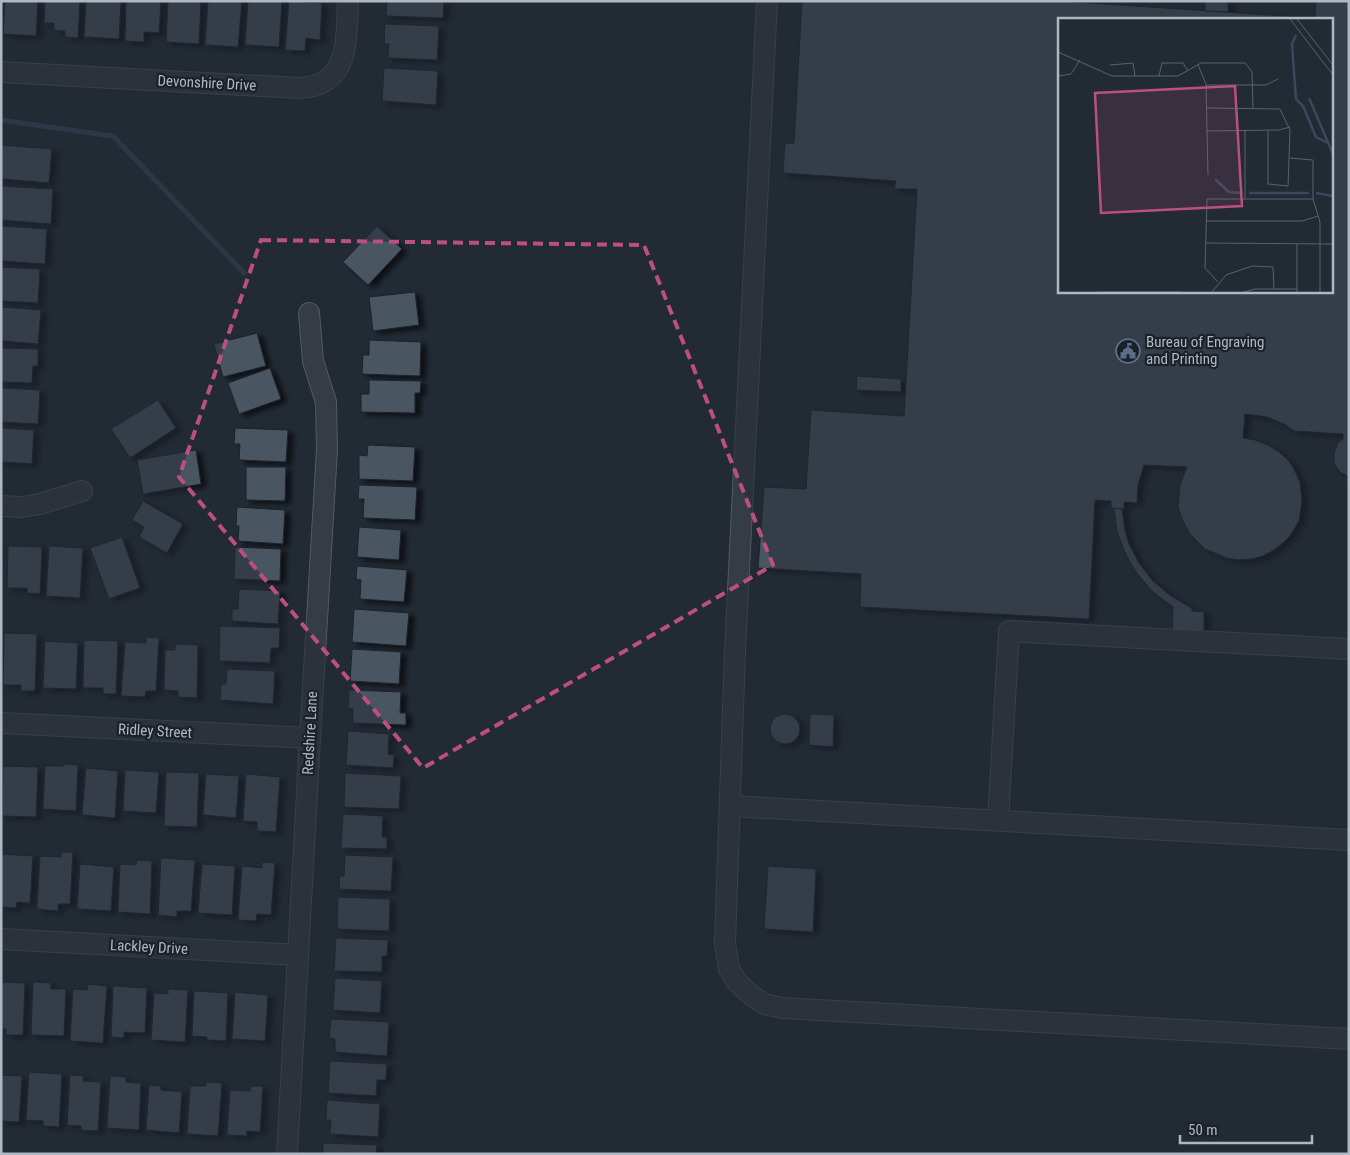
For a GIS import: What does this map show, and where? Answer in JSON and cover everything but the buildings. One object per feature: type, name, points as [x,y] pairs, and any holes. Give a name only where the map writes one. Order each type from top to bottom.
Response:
[{"type":"street","name":"Devonshire Drive","points":[[1,72],[300,88],[317,85],[328,79],[338,70],[343,58],[348,1]]},
{"type":"street","points":[[767,1],[735,650],[725,942],[729,969],[737,982],[751,995],[764,1004],[782,1008],[1349,1039]]},
{"type":"street","name":"Redshire Lane","points":[[287,1154],[327,449],[326,402],[313,361],[309,313]]},
{"type":"street","points":[[1,506],[22,507],[40,504],[82,491]]},
{"type":"street","points":[[998,820],[1009,631],[1349,649]]},
{"type":"street","name":"Ridley Street","points":[[1,723],[310,738]]},
{"type":"street","points":[[730,806],[1349,840]]},
{"type":"street","name":"Lackley Drive","points":[[1,939],[298,955]]},
{"type":"highlighted area","points":[[261,240],[644,245],[773,565],[423,768],[179,477]]},
{"type":"waterway","points":[[1,120],[113,136],[244,273]]},
{"type":"place","name":"Bureau of Engraving and Printing","points":[[1128,351]]}]
